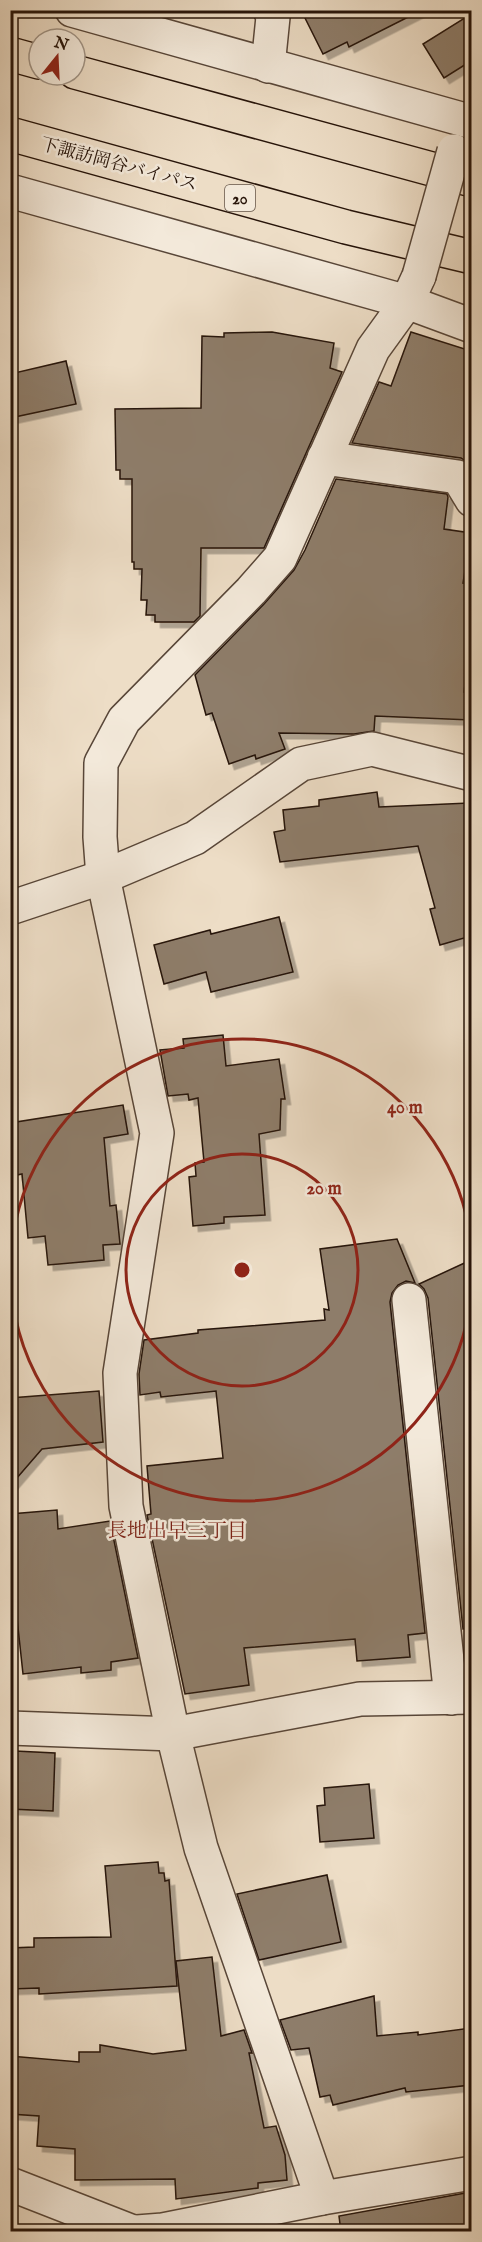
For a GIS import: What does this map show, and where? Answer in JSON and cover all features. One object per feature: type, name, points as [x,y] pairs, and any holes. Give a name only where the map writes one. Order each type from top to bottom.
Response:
[{"type":"highway","points":[[10,54],[27,59]]},
{"type":"highway","points":[[87,75],[471,180]]},
{"type":"highway","name":"下諏訪岡谷バイパス","points":[[10,134],[346,227],[471,257]]},
{"type":"street","points":[[72,10],[466,120],[454,152],[413,289],[373,349],[280,558],[251,591],[124,720],[101,763],[100,837],[103,877],[157,1133],[120,1373],[126,1506],[173,1734],[201,1848],[321,2198]]},
{"type":"street","points":[[268,66],[273,16],[270,10]]},
{"type":"street","points":[[10,190],[413,289],[471,326]]},
{"type":"street","points":[[324,458],[458,477],[471,500]]},
{"type":"street","points":[[10,908],[103,877],[195,838],[301,764],[372,749],[471,774]]},
{"type":"street","points":[[10,1728],[173,1734],[360,1699],[461,1697],[409,1300]]},
{"type":"street","points":[[10,2184],[135,2232],[163,2230],[321,2198],[471,2173]]},
{"type":"building","points":[[301,10],[422,10],[349,47],[347,42],[323,54]]},
{"type":"building","points":[[471,14],[471,61],[444,78],[423,44]]},
{"type":"building","points":[[272,332],[334,343],[330,368],[342,372],[264,548],[201,548],[200,616],[194,622],[155,622],[155,615],[146,615],[147,600],[141,600],[142,569],[134,569],[134,562],[132,562],[132,479],[120,479],[120,470],[116,470],[115,409],[201,408],[202,336],[224,337],[224,333]]},
{"type":"building","points":[[411,332],[471,351],[471,465],[461,458],[352,443],[379,382],[391,386]]},
{"type":"building","points":[[66,361],[76,404],[10,418],[10,374]]},
{"type":"building","points":[[336,479],[447,494],[444,529],[471,533],[463,583],[471,584],[467,608],[471,609],[471,640],[464,692],[471,692],[471,720],[375,716],[374,731],[354,734],[279,733],[285,749],[256,759],[255,755],[229,764],[212,713],[206,715],[195,675],[294,570]]},
{"type":"building","points":[[377,792],[379,807],[469,803],[471,936],[440,945],[430,909],[435,908],[418,846],[280,862],[274,832],[285,830],[283,810],[319,806],[319,800]]},
{"type":"building","points":[[279,917],[293,972],[211,992],[206,972],[164,984],[154,945],[210,930],[211,934]]},
{"type":"building","points":[[223,1035],[226,1066],[279,1059],[285,1099],[281,1099],[280,1130],[259,1134],[265,1215],[224,1217],[224,1223],[193,1226],[189,1177],[196,1176],[195,1163],[204,1162],[198,1098],[189,1100],[188,1094],[168,1096],[160,1050],[184,1048],[183,1039]]},
{"type":"building","points":[[123,1105],[128,1134],[104,1138],[110,1206],[116,1205],[120,1244],[103,1245],[104,1260],[48,1265],[45,1236],[28,1238],[22,1174],[17,1175],[10,1123]]},
{"type":"building","points":[[397,1239],[415,1283],[406,1281],[398,1285],[392,1293],[390,1302],[425,1633],[408,1635],[410,1657],[357,1661],[355,1639],[244,1648],[249,1685],[185,1694],[147,1515],[151,1514],[147,1466],[223,1458],[216,1391],[161,1397],[160,1392],[140,1395],[139,1374],[144,1340],[198,1333],[198,1330],[325,1320],[324,1309],[329,1310],[320,1249]]},
{"type":"building","points":[[471,1260],[471,1628],[463,1629],[428,1298],[419,1284]]},
{"type":"building","points":[[99,1391],[103,1442],[42,1449],[10,1486],[10,1398]]},
{"type":"building","points":[[57,1510],[58,1529],[110,1521],[138,1658],[111,1662],[111,1670],[81,1673],[81,1667],[23,1674],[10,1553],[10,1514]]},
{"type":"building","points":[[15,1751],[55,1753],[53,1811],[10,1809],[10,1752],[15,1753]]},
{"type":"building","points":[[369,1784],[374,1838],[320,1842],[317,1806],[325,1805],[324,1788]]},
{"type":"building","points":[[158,1862],[159,1873],[164,1873],[165,1881],[169,1880],[177,1986],[39,1994],[39,1988],[10,1989],[10,1948],[34,1947],[34,1938],[111,1937],[105,1866]]},
{"type":"building","points":[[327,1875],[341,1942],[259,1960],[237,1894]]},
{"type":"building","points":[[212,1957],[221,2036],[244,2030],[252,2053],[249,2053],[264,2128],[276,2126],[285,2155],[287,2180],[258,2183],[258,2188],[176,2199],[175,2179],[75,2180],[75,2149],[37,2146],[39,2116],[10,2114],[10,2056],[79,2062],[79,2052],[100,2052],[100,2045],[153,2054],[186,2050],[176,1961]]},
{"type":"building","points":[[374,1996],[377,2036],[418,2032],[418,2035],[471,2028],[471,2085],[406,2092],[405,2088],[333,2105],[330,2095],[320,2097],[309,2048],[291,2050],[280,2020]]},
{"type":"building","points":[[471,2192],[471,2232],[341,2232],[339,2216]]},
{"type":"district","name":"長地出早三丁目","points":[[177,1530]]}]
